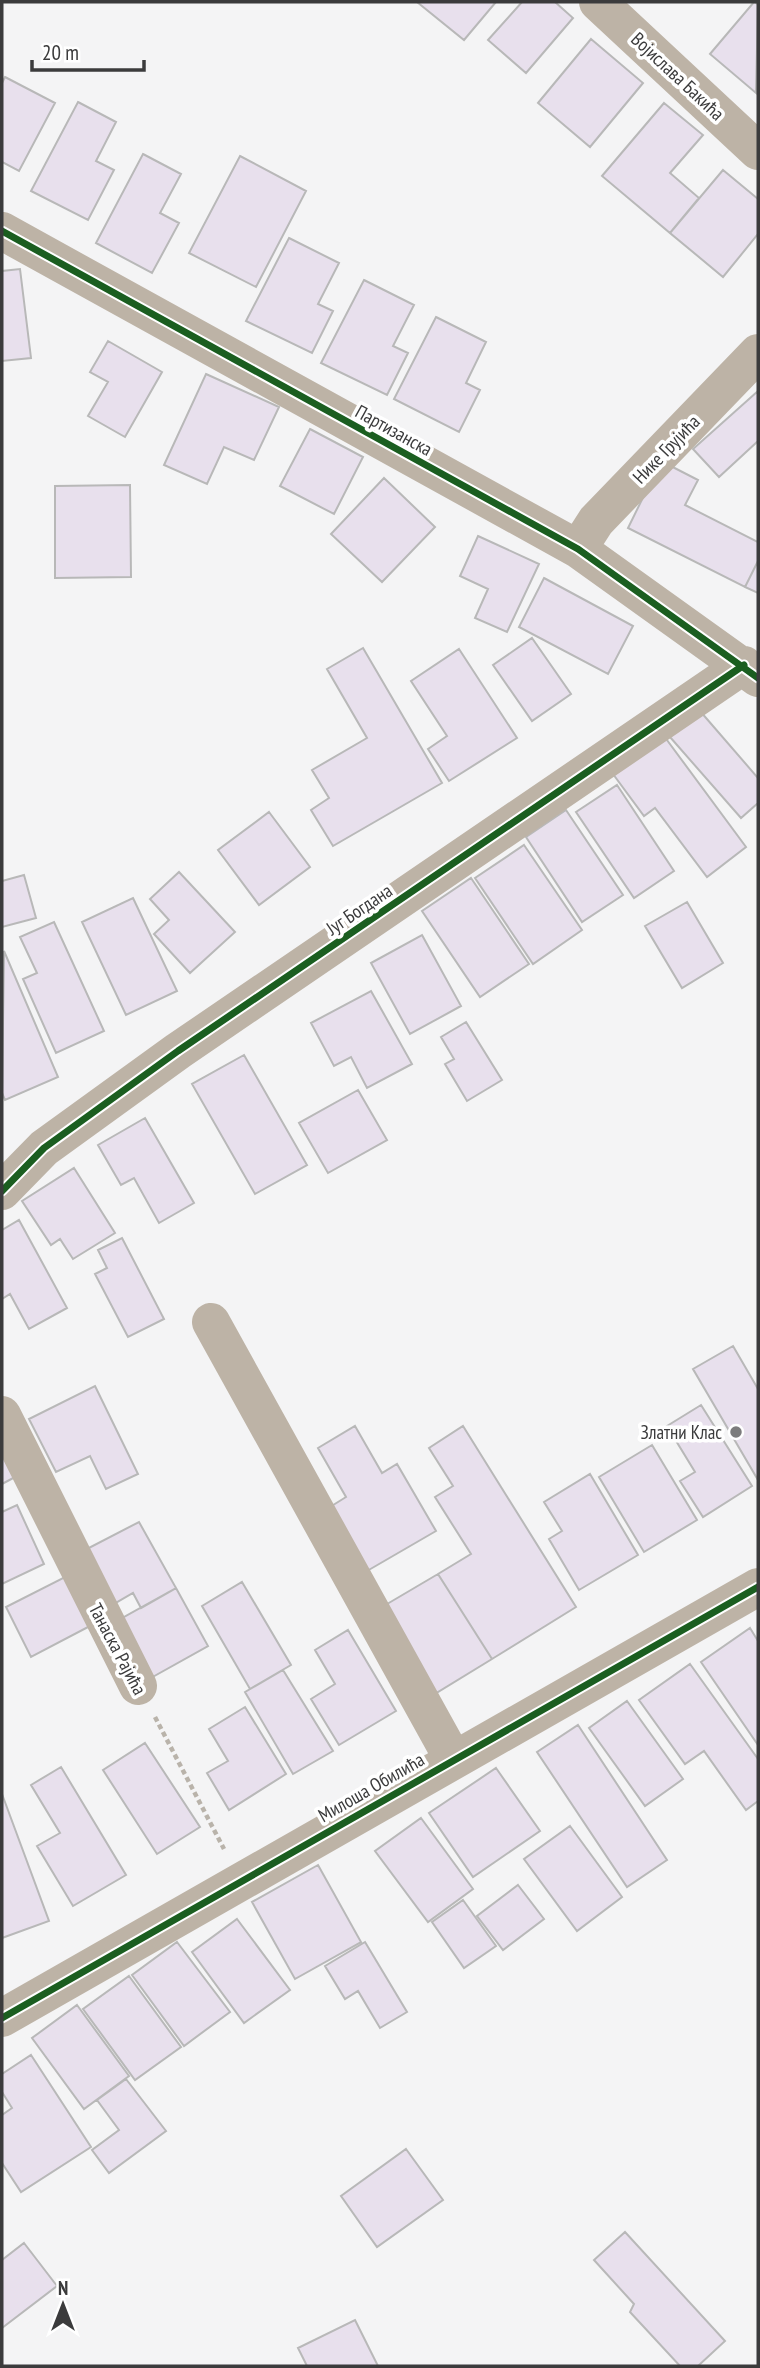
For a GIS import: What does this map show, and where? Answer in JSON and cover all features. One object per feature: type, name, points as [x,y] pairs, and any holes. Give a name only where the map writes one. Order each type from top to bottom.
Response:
[{"type":"street","name":"Војислава Бакића","points":[[598,2],[758,150]]},
{"type":"street","name":"Партизанска","points":[[2,231],[578,549],[751,671]]},
{"type":"street","name":"Нике Грујића","points":[[578,549],[596,522],[758,353]]},
{"type":"street","name":"Југ Богдана","points":[[2,1191],[44,1148],[178,1051],[751,671]]},
{"type":"street","points":[[211,1322],[453,1759]]},
{"type":"street","name":"Танаска Рајића","points":[[2,1415],[138,1686]]},
{"type":"street","name":"Милоша Обилића","points":[[2,2018],[758,1587]]},
{"type":"building","points":[[417,2],[496,2],[464,40]]},
{"type":"building","points":[[522,2],[555,2],[573,18],[526,73],[488,40]]},
{"type":"building","points":[[754,2],[758,4],[756,93],[710,54]]},
{"type":"building","points":[[591,39],[643,83],[590,147],[538,103]]},
{"type":"building","points":[[5,77],[55,103],[19,171],[2,162],[2,83]]},
{"type":"building","points":[[78,102],[116,122],[96,161],[114,170],[88,220],[31,191]]},
{"type":"building","points":[[664,103],[703,135],[670,173],[699,198],[670,233],[602,176]]},
{"type":"building","points":[[143,154],[181,174],[160,213],[179,223],[152,273],[96,243]]},
{"type":"building","points":[[240,156],[306,191],[256,287],[189,253]]},
{"type":"building","points":[[723,170],[758,199],[758,234],[723,277],[670,233]]},
{"type":"building","points":[[289,238],[339,263],[318,304],[333,311],[312,353],[246,321]]},
{"type":"building","points":[[20,269],[31,358],[2,361],[2,271]]},
{"type":"building","points":[[364,280],[414,305],[393,346],[408,353],[387,395],[321,363]]},
{"type":"building","points":[[436,317],[486,342],[466,383],[480,390],[459,432],[394,399]]},
{"type":"building","points":[[108,341],[162,372],[125,437],[88,416],[108,382],[90,372]]},
{"type":"building","points":[[206,374],[279,407],[254,460],[224,447],[207,484],[164,465]]},
{"type":"building","points":[[758,391],[758,441],[719,477],[693,449]]},
{"type":"building","points":[[310,429],[363,457],[334,514],[280,486]]},
{"type":"building","points":[[661,461],[698,480],[685,505],[758,542],[758,561],[745,587],[628,528]]},
{"type":"building","points":[[384,478],[435,527],[382,582],[331,534]]},
{"type":"building","points":[[130,485],[131,577],[55,578],[55,486]]},
{"type":"building","points":[[478,536],[539,564],[507,632],[475,618],[488,589],[460,576]]},
{"type":"building","points":[[758,561],[758,593],[745,587]]},
{"type":"building","points":[[544,578],[633,626],[608,674],[519,627]]},
{"type":"building","points":[[532,638],[571,694],[532,721],[493,665]]},
{"type":"building","points":[[363,648],[442,783],[333,846],[311,810],[329,798],[312,770],[367,738],[327,669]]},
{"type":"building","points":[[459,649],[517,738],[449,781],[428,749],[447,736],[411,681]]},
{"type":"building","points":[[700,711],[758,778],[758,803],[741,818],[670,737]]},
{"type":"building","points":[[664,736],[746,847],[707,877],[655,808],[644,816],[613,774]]},
{"type":"building","points":[[617,785],[674,871],[634,898],[576,812]]},
{"type":"building","points":[[566,810],[623,895],[582,922],[526,837]]},
{"type":"building","points":[[269,812],[310,867],[259,905],[218,850]]},
{"type":"building","points":[[524,845],[582,930],[533,964],[475,878]]},
{"type":"building","points":[[179,872],[235,932],[190,973],[154,934],[169,920],[150,899]]},
{"type":"building","points":[[24,875],[36,918],[2,927],[2,881]]},
{"type":"building","points":[[471,878],[529,964],[480,997],[422,911]]},
{"type":"building","points":[[133,898],[177,991],[126,1015],[82,922]]},
{"type":"building","points":[[687,902],[723,963],[682,988],[645,926]]},
{"type":"building","points":[[54,922],[104,1031],[56,1053],[23,979],[37,973],[20,937]]},
{"type":"building","points":[[422,935],[461,1006],[410,1034],[371,963]]},
{"type":"building","points":[[4,951],[58,1077],[5,1100],[2,1093]]},
{"type":"building","points":[[371,991],[412,1064],[367,1088],[351,1057],[334,1066],[311,1023]]},
{"type":"building","points":[[466,1022],[502,1080],[467,1101],[445,1064],[454,1059],[441,1037]]},
{"type":"building","points":[[244,1055],[307,1165],[255,1194],[192,1084]]},
{"type":"building","points":[[358,1090],[387,1140],[328,1173],[299,1123]]},
{"type":"building","points":[[145,1118],[194,1203],[159,1223],[134,1178],[121,1185],[98,1145]]},
{"type":"building","points":[[74,1168],[115,1233],[73,1259],[60,1239],[51,1245],[22,1201]]},
{"type":"building","points":[[19,1220],[67,1308],[29,1329],[10,1294],[2,1299],[2,1230]]},
{"type":"building","points":[[122,1238],[164,1319],[128,1337],[95,1274],[107,1268],[98,1250]]},
{"type":"building","points":[[733,1346],[758,1389],[758,1480],[693,1369]]},
{"type":"building","points":[[95,1386],[138,1474],[106,1489],[90,1456],[56,1472],[29,1419]]},
{"type":"building","points":[[701,1405],[752,1486],[703,1517],[680,1481],[695,1472],[667,1426]]},
{"type":"building","points":[[355,1426],[382,1473],[397,1464],[436,1531],[367,1571],[330,1507],[346,1497],[318,1448]]},
{"type":"building","points":[[463,1426],[576,1607],[492,1659],[438,1574],[471,1554],[435,1497],[453,1486],[429,1448]]},
{"type":"building","points":[[652,1445],[697,1520],[644,1552],[599,1477]]},
{"type":"building","points":[[2,1450],[17,1476],[2,1484]]},
{"type":"building","points":[[590,1474],[638,1555],[579,1590],[549,1539],[562,1531],[544,1502]]},
{"type":"building","points":[[17,1505],[44,1564],[2,1584],[2,1512]]},
{"type":"building","points":[[139,1522],[176,1588],[141,1608],[133,1593],[112,1605],[83,1551]]},
{"type":"building","points":[[438,1574],[492,1659],[433,1695],[382,1607]]},
{"type":"building","points":[[65,1577],[90,1626],[31,1657],[6,1607]]},
{"type":"building","points":[[242,1582],[291,1665],[250,1689],[202,1606]]},
{"type":"building","points":[[176,1588],[208,1646],[149,1679],[117,1621]]},
{"type":"building","points":[[750,1628],[758,1641],[758,1745],[701,1662]]},
{"type":"building","points":[[348,1630],[396,1711],[339,1745],[311,1699],[335,1684],[315,1650]]},
{"type":"building","points":[[690,1664],[758,1759],[758,1801],[746,1810],[704,1751],[685,1764],[639,1700]]},
{"type":"building","points":[[283,1670],[333,1751],[293,1774],[245,1692]]},
{"type":"building","points":[[627,1701],[683,1779],[645,1806],[589,1728]]},
{"type":"building","points":[[245,1707],[286,1774],[229,1810],[207,1773],[228,1761],[209,1729]]},
{"type":"building","points":[[578,1725],[667,1860],[627,1887],[537,1752]]},
{"type":"building","points":[[145,1743],[200,1827],[157,1854],[103,1770]]},
{"type":"building","points":[[61,1767],[126,1875],[73,1906],[37,1846],[60,1833],[31,1785]]},
{"type":"building","points":[[496,1768],[540,1831],[473,1877],[429,1813]]},
{"type":"building","points":[[2,1794],[49,1921],[2,1938]]},
{"type":"building","points":[[421,1818],[473,1889],[428,1922],[375,1851]]},
{"type":"building","points":[[570,1826],[622,1897],[577,1931],[524,1859]]},
{"type":"building","points":[[318,1865],[361,1942],[295,1979],[252,1902]]},
{"type":"building","points":[[518,1885],[544,1919],[503,1950],[477,1916]]},
{"type":"building","points":[[463,1900],[496,1946],[464,1968],[432,1922]]},
{"type":"building","points":[[237,1919],[290,1990],[244,2023],[192,1952]]},
{"type":"building","points":[[177,1942],[230,2012],[184,2046],[132,1975]]},
{"type":"building","points":[[365,1942],[407,2012],[380,2028],[358,1991],[345,1999],[325,1966]]},
{"type":"building","points":[[129,1976],[181,2047],[135,2080],[83,2009]]},
{"type":"building","points":[[77,2005],[129,2076],[84,2109],[32,2038]]},
{"type":"building","points":[[31,2055],[91,2147],[21,2192],[2,2163],[2,2115],[12,2108],[2,2092],[2,2074]]},
{"type":"building","points":[[126,2079],[166,2131],[109,2173],[92,2150],[119,2130],[97,2100]]},
{"type":"building","points":[[406,2149],[443,2200],[377,2247],[341,2196]]},
{"type":"building","points":[[625,2232],[725,2341],[698,2366],[680,2366],[630,2312],[634,2304],[594,2260]]},
{"type":"building","points":[[24,2243],[57,2286],[2,2328],[2,2260]]},
{"type":"building","points":[[355,2320],[378,2366],[307,2366],[298,2348]]},
{"type":"cycle path","points":[[2,231],[578,549],[758,678]]},
{"type":"cycle path","points":[[2,1191],[44,1148],[178,1051],[744,665]]},
{"type":"cycle path","points":[[2,2018],[758,1587]]},
{"type":"place","name":"Златни Клас","points":[[736,1432]]}]
